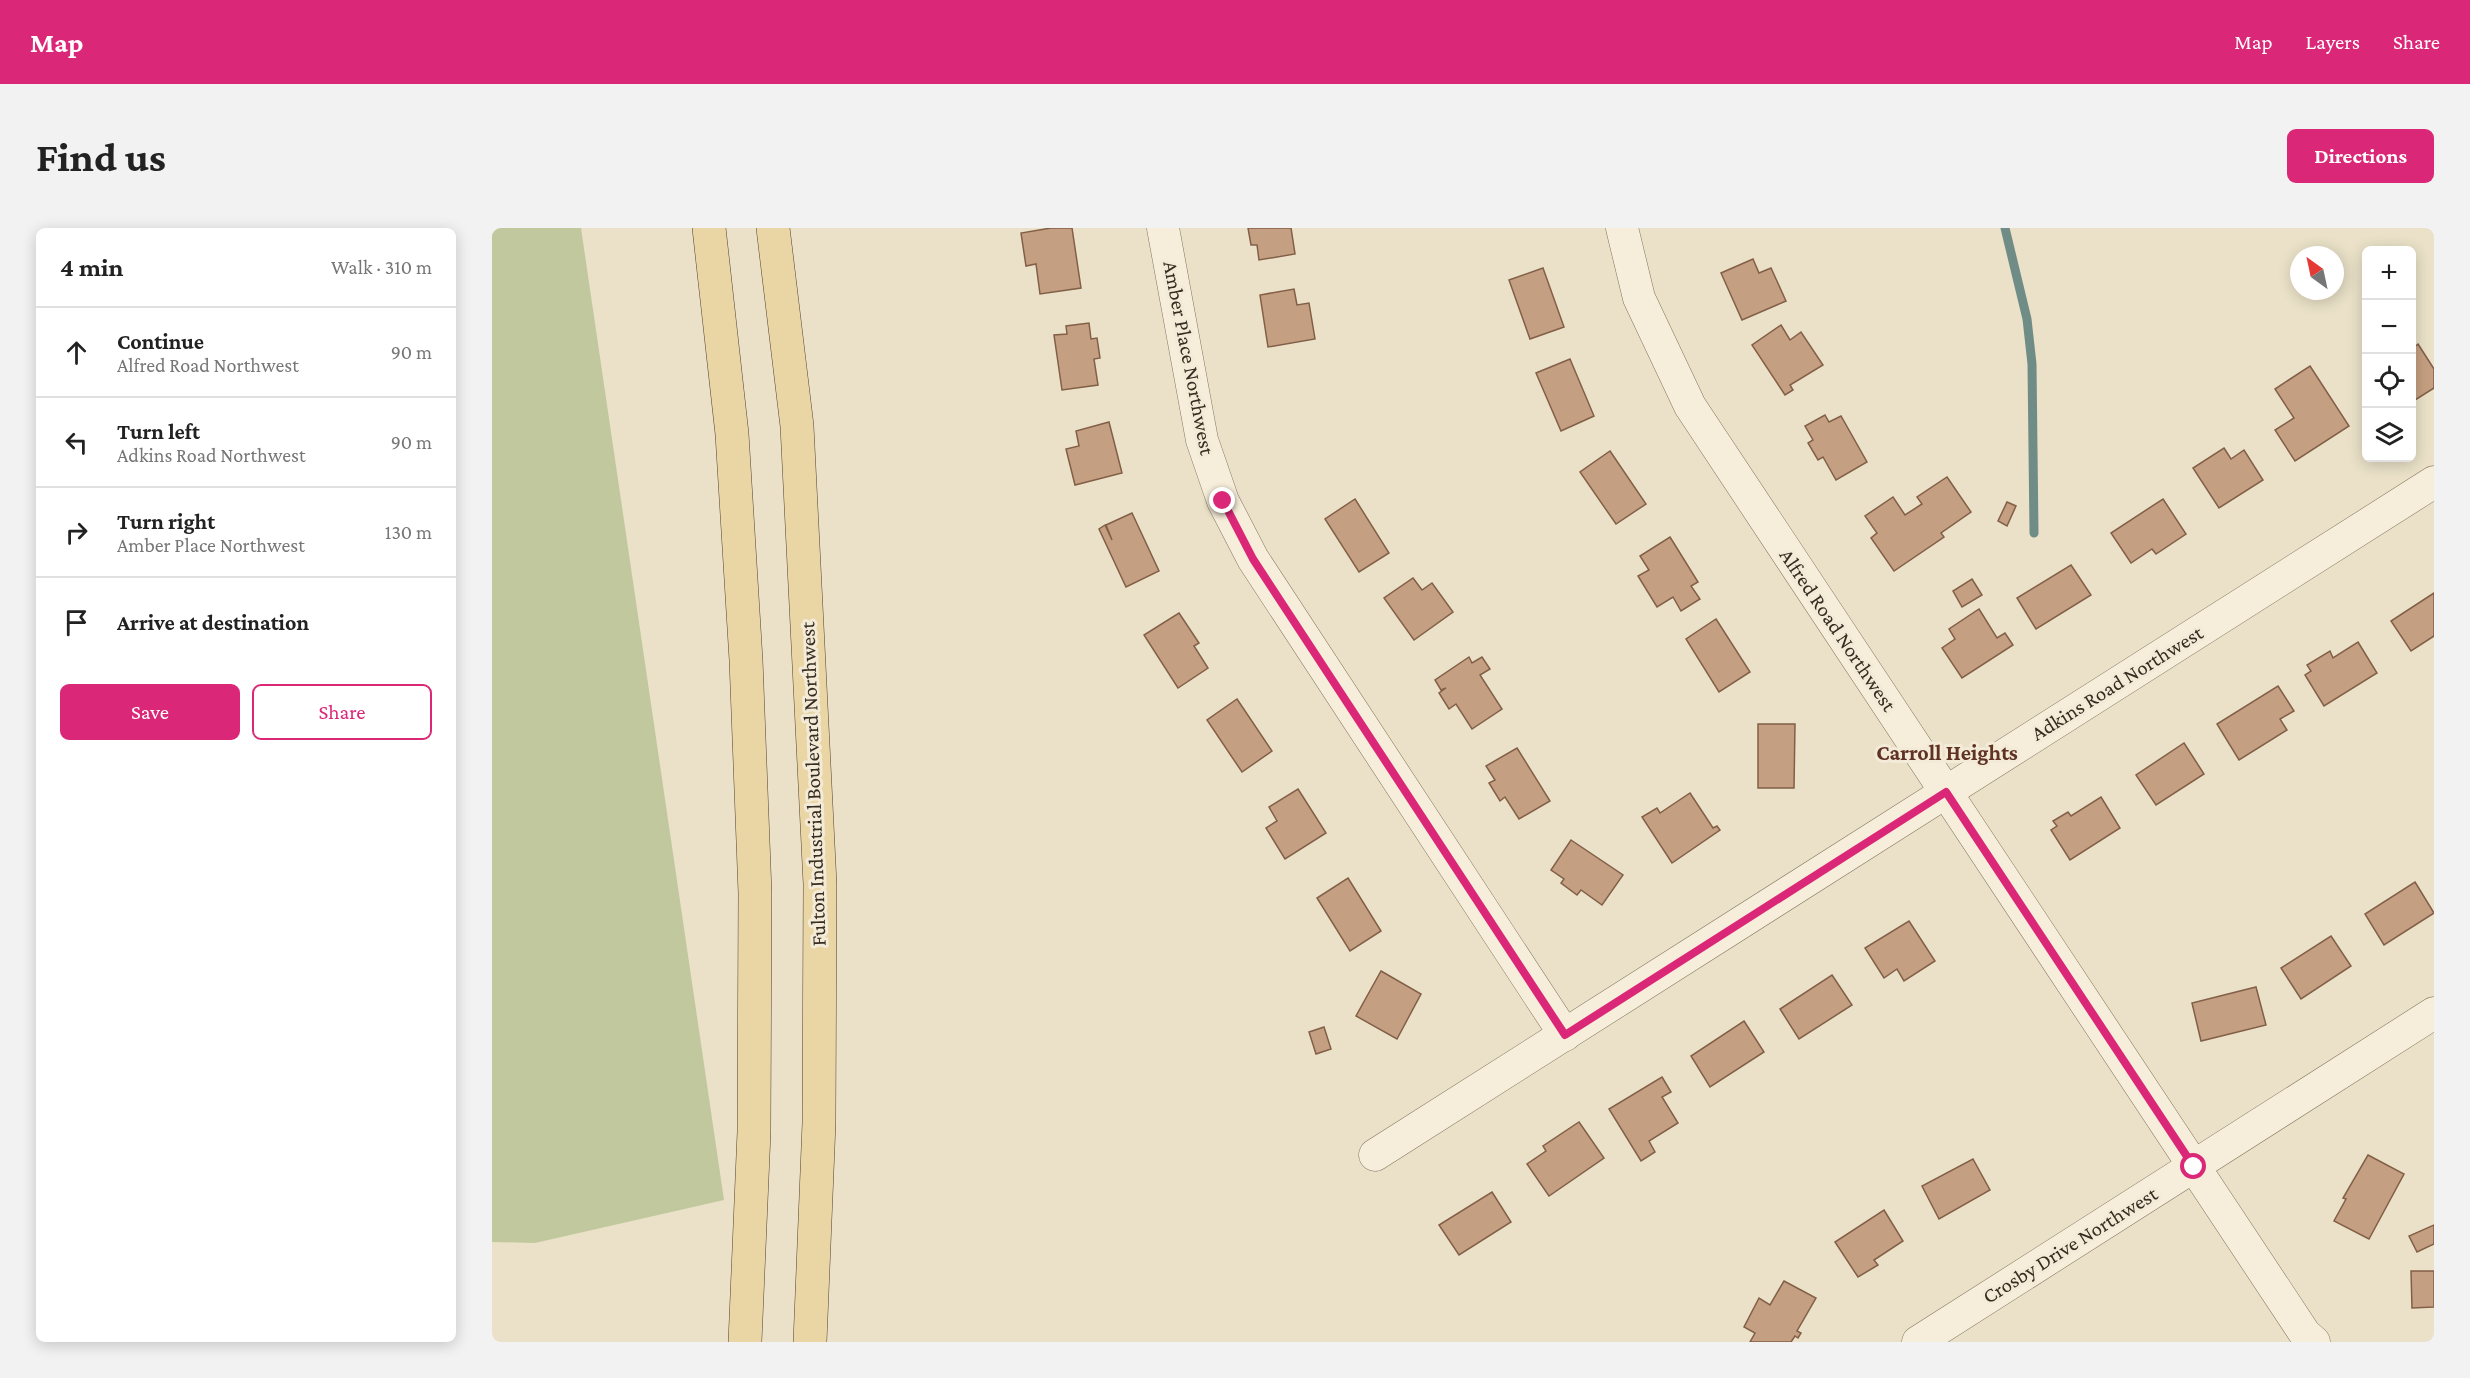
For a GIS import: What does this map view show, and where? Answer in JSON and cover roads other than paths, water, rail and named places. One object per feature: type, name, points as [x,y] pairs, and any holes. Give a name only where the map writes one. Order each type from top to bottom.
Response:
[{"type":"main road","points":[[709,228],[732,434],[746,660],[755,893],[754,1132],[745,1342]]},
{"type":"main road","name":"Fulton Industrial Boulevard Northwest","points":[[773,228],[797,426],[820,884],[819,1123],[810,1342]]},
{"type":"street","name":"Amber Place Northwest","points":[[1163,228],[1202,440],[1223,501],[1253,559],[1565,1035]]},
{"type":"street","name":"Alfred Road Northwest","points":[[1622,228],[1639,298],[1690,406],[2194,1167],[2306,1334],[2314,1342]]},
{"type":"street","name":"Adkins Road Northwest","points":[[1376,1155],[2434,482]]},
{"type":"street","name":"Crosby Drive Northwest","points":[[1918,1342],[2434,1012]]},
{"type":"waterway","points":[[2005,228],[2027,319],[2032,364],[2034,533]]},
{"type":"district","name":"Carroll Heights","points":[[1947,752]]}]
